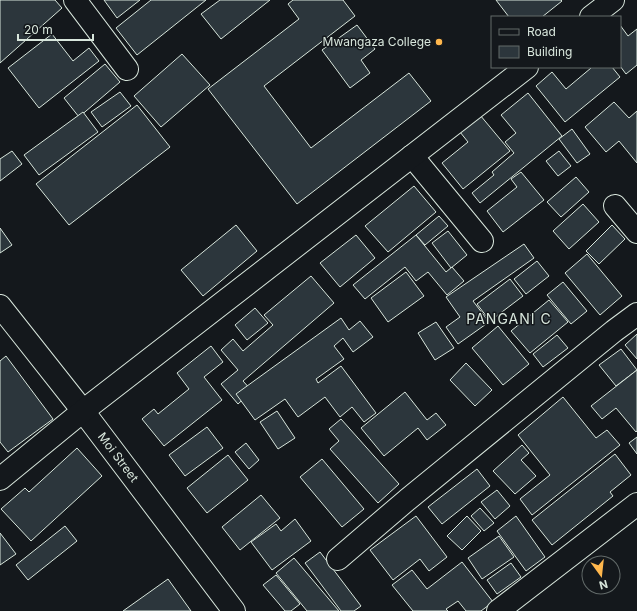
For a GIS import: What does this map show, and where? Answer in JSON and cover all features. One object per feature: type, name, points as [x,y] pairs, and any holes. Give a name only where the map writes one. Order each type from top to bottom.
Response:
[{"type":"street","points":[[75,0],[127,69]]},
{"type":"street","points":[[592,16],[613,0]]},
{"type":"street","points":[[0,479],[84,411],[526,68]]},
{"type":"street","points":[[412,156],[482,241]]},
{"type":"street","points":[[615,206],[637,232]]},
{"type":"street","name":"Moi Street","points":[[0,306],[84,411],[234,611]]},
{"type":"street","points":[[338,559],[432,480],[637,314]]},
{"type":"street","points":[[498,611],[637,504]]},
{"type":"building","points":[[0,0],[55,0],[62,8],[0,63]]},
{"type":"building","points":[[104,0],[140,0],[117,18]]},
{"type":"building","points":[[151,0],[206,0],[137,55],[116,28]]},
{"type":"building","points":[[220,0],[270,0],[221,39],[201,14]]},
{"type":"building","points":[[293,0],[343,0],[355,16],[264,86],[311,148],[409,73],[431,101],[297,204],[208,89],[299,19],[288,4]]},
{"type":"building","points":[[496,0],[562,1],[543,16],[508,16]]},
{"type":"building","points":[[357,25],[375,49],[361,60],[370,73],[350,88],[322,50]]},
{"type":"building","points":[[621,26],[628,36],[637,29],[637,65],[626,74],[621,67]]},
{"type":"building","points":[[52,34],[73,61],[89,48],[99,61],[39,108],[8,68]]},
{"type":"building","points":[[182,54],[210,85],[161,127],[134,96]]},
{"type":"building","points":[[105,64],[120,82],[79,117],[64,98]]},
{"type":"building","points":[[591,68],[613,68],[620,77],[565,122],[536,86],[552,72],[566,89]]},
{"type":"building","points":[[120,92],[131,106],[102,127],[91,112]]},
{"type":"building","points":[[528,93],[562,136],[480,203],[472,193],[494,175],[492,172],[514,153],[505,142],[516,133],[501,115]]},
{"type":"building","points":[[614,102],[629,118],[637,111],[637,163],[619,141],[606,152],[585,127]]},
{"type":"building","points":[[137,105],[170,147],[69,225],[36,184]]},
{"type":"building","points":[[83,112],[98,132],[39,175],[24,155]]},
{"type":"building","points":[[480,115],[510,151],[463,189],[442,163],[468,142],[460,132]]},
{"type":"building","points":[[572,129],[590,154],[577,163],[559,139]]},
{"type":"building","points":[[12,151],[22,164],[0,181],[0,159]]},
{"type":"building","points":[[559,151],[571,166],[558,176],[546,161]]},
{"type":"building","points":[[521,172],[544,200],[503,232],[487,211],[517,187],[511,179]]},
{"type":"building","points":[[576,177],[589,192],[561,217],[547,202]]},
{"type":"building","points":[[414,186],[436,212],[388,252],[365,226]]},
{"type":"building","points":[[583,204],[599,222],[569,249],[553,231]]},
{"type":"building","points":[[439,216],[448,226],[425,245],[416,235]]},
{"type":"building","points":[[236,225],[257,251],[203,296],[181,270]]},
{"type":"building","points":[[612,225],[625,239],[599,264],[586,251]]},
{"type":"building","points":[[0,228],[12,245],[0,253]]},
{"type":"building","points":[[448,231],[467,255],[451,268],[432,243]]},
{"type":"building","points":[[356,235],[375,258],[340,287],[320,263]]},
{"type":"building","points":[[416,235],[446,272],[452,267],[464,281],[447,295],[428,272],[416,281],[405,267],[365,299],[353,285]]},
{"type":"building","points":[[524,244],[534,258],[473,301],[489,322],[458,344],[446,327],[460,317],[446,297]]},
{"type":"building","points":[[587,254],[622,296],[600,315],[565,273]]},
{"type":"building","points":[[537,261],[549,276],[526,294],[514,279]]},
{"type":"building","points":[[406,272],[424,296],[388,322],[371,298]]},
{"type":"building","points":[[311,276],[334,303],[243,381],[252,391],[238,404],[221,384],[238,370],[221,350],[233,339],[243,351],[273,325],[264,315]]},
{"type":"building","points":[[510,279],[523,296],[490,321],[477,304]]},
{"type":"building","points":[[563,282],[587,311],[571,324],[547,295]]},
{"type":"building","points":[[549,300],[568,322],[530,353],[511,331]]},
{"type":"building","points":[[255,308],[268,323],[247,340],[235,325]]},
{"type":"building","points":[[341,318],[349,330],[360,321],[373,337],[353,352],[343,338],[334,346],[344,359],[316,379],[318,383],[341,366],[376,413],[364,422],[352,407],[340,417],[325,397],[298,417],[285,399],[255,420],[236,394]]},
{"type":"building","points":[[436,322],[454,348],[435,360],[418,333]]},
{"type":"building","points":[[498,326],[529,364],[503,385],[472,348]]},
{"type":"building","points":[[637,334],[637,359],[625,345]]},
{"type":"building","points":[[557,335],[568,348],[543,367],[533,354]]},
{"type":"building","points":[[211,346],[223,362],[204,377],[222,400],[164,446],[142,419],[154,409],[158,414],[189,389],[177,373]]},
{"type":"building","points":[[621,349],[637,370],[616,386],[599,365]]},
{"type":"building","points":[[6,356],[53,419],[8,452],[0,442],[0,361]]},
{"type":"building","points":[[466,363],[492,390],[475,406],[450,380]]},
{"type":"building","points":[[637,370],[636,432],[616,408],[602,419],[591,406]]},
{"type":"building","points":[[405,392],[427,420],[436,413],[446,425],[427,440],[418,428],[384,456],[361,428]]},
{"type":"building","points":[[563,397],[596,438],[607,430],[620,445],[532,515],[520,499],[550,475],[518,435]]},
{"type":"building","points":[[277,411],[295,438],[278,449],[260,422]]},
{"type":"building","points":[[341,419],[399,484],[378,503],[330,449],[339,441],[329,429]]},
{"type":"building","points":[[207,427],[223,448],[185,476],[169,455]]},
{"type":"building","points":[[637,437],[637,454],[629,443]]},
{"type":"building","points":[[246,443],[259,460],[249,469],[235,452]]},
{"type":"building","points":[[522,445],[529,453],[521,460],[536,476],[515,494],[493,471]]},
{"type":"building","points":[[77,448],[102,476],[31,541],[1,509],[25,488],[29,492]]},
{"type":"building","points":[[615,454],[631,475],[610,492],[613,496],[552,545],[532,520]]},
{"type":"building","points":[[228,455],[248,480],[207,513],[187,488]]},
{"type":"building","points":[[322,459],[364,509],[342,527],[300,477]]},
{"type":"building","points":[[477,469],[490,486],[442,524],[428,507]]},
{"type":"building","points":[[497,490],[510,506],[495,519],[481,502]]},
{"type":"building","points":[[261,495],[280,518],[240,550],[222,527]]},
{"type":"building","points":[[480,508],[494,523],[484,531],[471,516]]},
{"type":"building","points":[[416,516],[447,557],[429,571],[420,559],[393,580],[370,550]]},
{"type":"building","points":[[467,516],[481,531],[462,550],[447,536]]},
{"type":"building","points":[[516,516],[545,557],[526,571],[497,531]]},
{"type":"building","points":[[295,519],[311,541],[272,570],[251,542],[276,524],[281,531]]},
{"type":"building","points":[[65,526],[77,541],[28,580],[16,565]]},
{"type":"building","points":[[0,533],[16,554],[0,565]]},
{"type":"building","points":[[499,536],[514,557],[482,579],[468,558]]},
{"type":"building","points":[[320,552],[361,606],[354,611],[341,611],[305,563]]},
{"type":"building","points":[[294,558],[339,611],[307,611],[276,573]]},
{"type":"building","points":[[462,562],[493,602],[481,611],[466,611],[458,601],[446,609],[448,611],[413,611],[392,585],[412,570],[427,589]]},
{"type":"building","points":[[511,563],[521,577],[497,594],[487,580]]},
{"type":"building","points":[[276,575],[300,604],[291,611],[285,611],[263,585]]},
{"type":"building","points":[[168,579],[191,611],[123,611]]},
{"type":"place","name":"Mwangaza College","points":[[439,42]]},
{"type":"district","name":"PANGANI C","points":[[509,319]]}]
